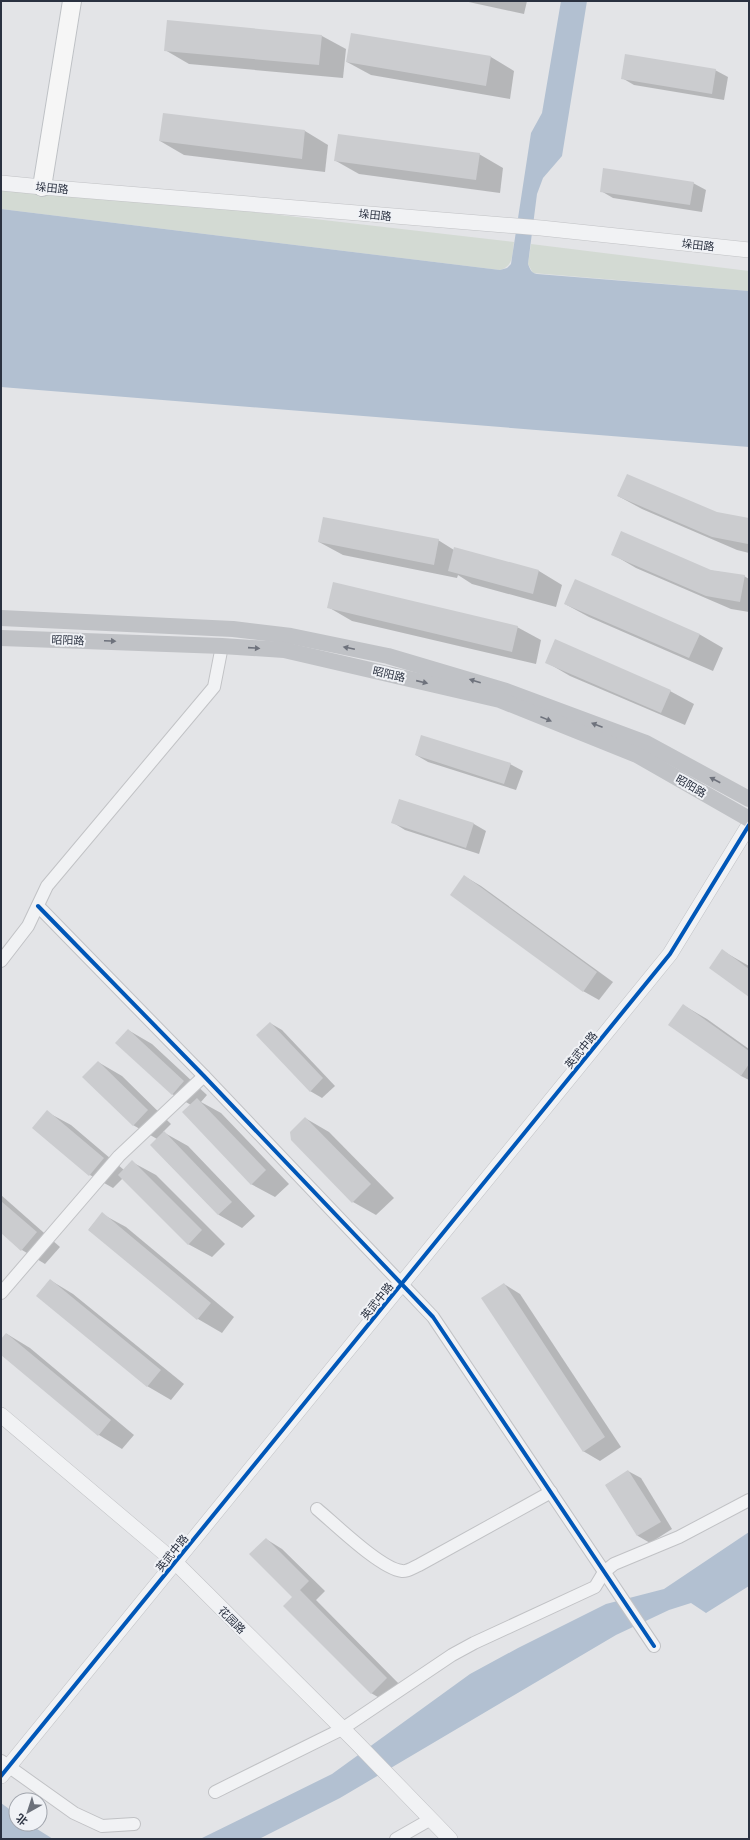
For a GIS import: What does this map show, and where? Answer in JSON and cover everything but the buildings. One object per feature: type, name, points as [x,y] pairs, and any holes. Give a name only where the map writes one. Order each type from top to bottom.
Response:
[{"type":"main road","points":[[42,188],[72,1]]},
{"type":"main road","name":"昭阳路","points":[[1,618],[233,629],[291,636],[388,656],[506,691],[646,743],[749,798]]},
{"type":"main road","name":"昭阳路","points":[[1,638],[222,646],[284,650],[500,700],[637,755],[749,819]]},
{"type":"street","name":"垛田路","points":[[1,183],[42,188],[541,228],[749,250]]},
{"type":"street","points":[[1,961],[28,926],[47,886],[214,687],[222,646]]},
{"type":"street","name":"英武中路","points":[[3,1768],[176,1563],[670,954],[749,825]]},
{"type":"street","points":[[38,906],[204,1076],[433,1317],[654,1646]]},
{"type":"street","points":[[1,1293],[119,1156],[204,1076]]},
{"type":"street","name":"花园路","points":[[1,1414],[176,1563],[356,1742],[450,1839]]},
{"type":"street","points":[[317,1509],[374,1557],[392,1569],[404,1572],[551,1492]]},
{"type":"street","points":[[215,1792],[342,1729],[452,1655],[474,1643],[595,1588],[607,1576],[614,1564],[679,1537],[749,1500]]},
{"type":"street","points":[[3,1768],[74,1813],[102,1826],[134,1824]]},
{"type":"street","points":[[396,1839],[431,1819]]},
{"type":"shaded area","points":[[1,183],[514,242],[512,259],[508,266],[500,270],[1,209]]},
{"type":"shaded area","points":[[531,244],[749,271],[749,291],[533,273],[528,264]]},
{"type":"water","points":[[561,1],[587,1],[562,156],[543,178],[537,194],[528,264],[529,268],[532,272],[537,274],[749,291],[749,447],[1,387],[1,209],[500,270],[507,268],[511,264],[531,133],[542,113]]},
{"type":"water","points":[[749,1532],[749,1586],[706,1613],[691,1603],[669,1610],[616,1635],[340,1798],[259,1839],[200,1839],[332,1774],[470,1674],[606,1604],[664,1589]]},
{"type":"water","points":[[1,1803],[8,1808],[8,1832],[42,1832],[53,1839],[1,1839]]},
{"type":"cycle path","points":[[1,1776],[670,954],[749,825]]},
{"type":"cycle path","points":[[38,906],[204,1076],[433,1317],[654,1646]]}]
